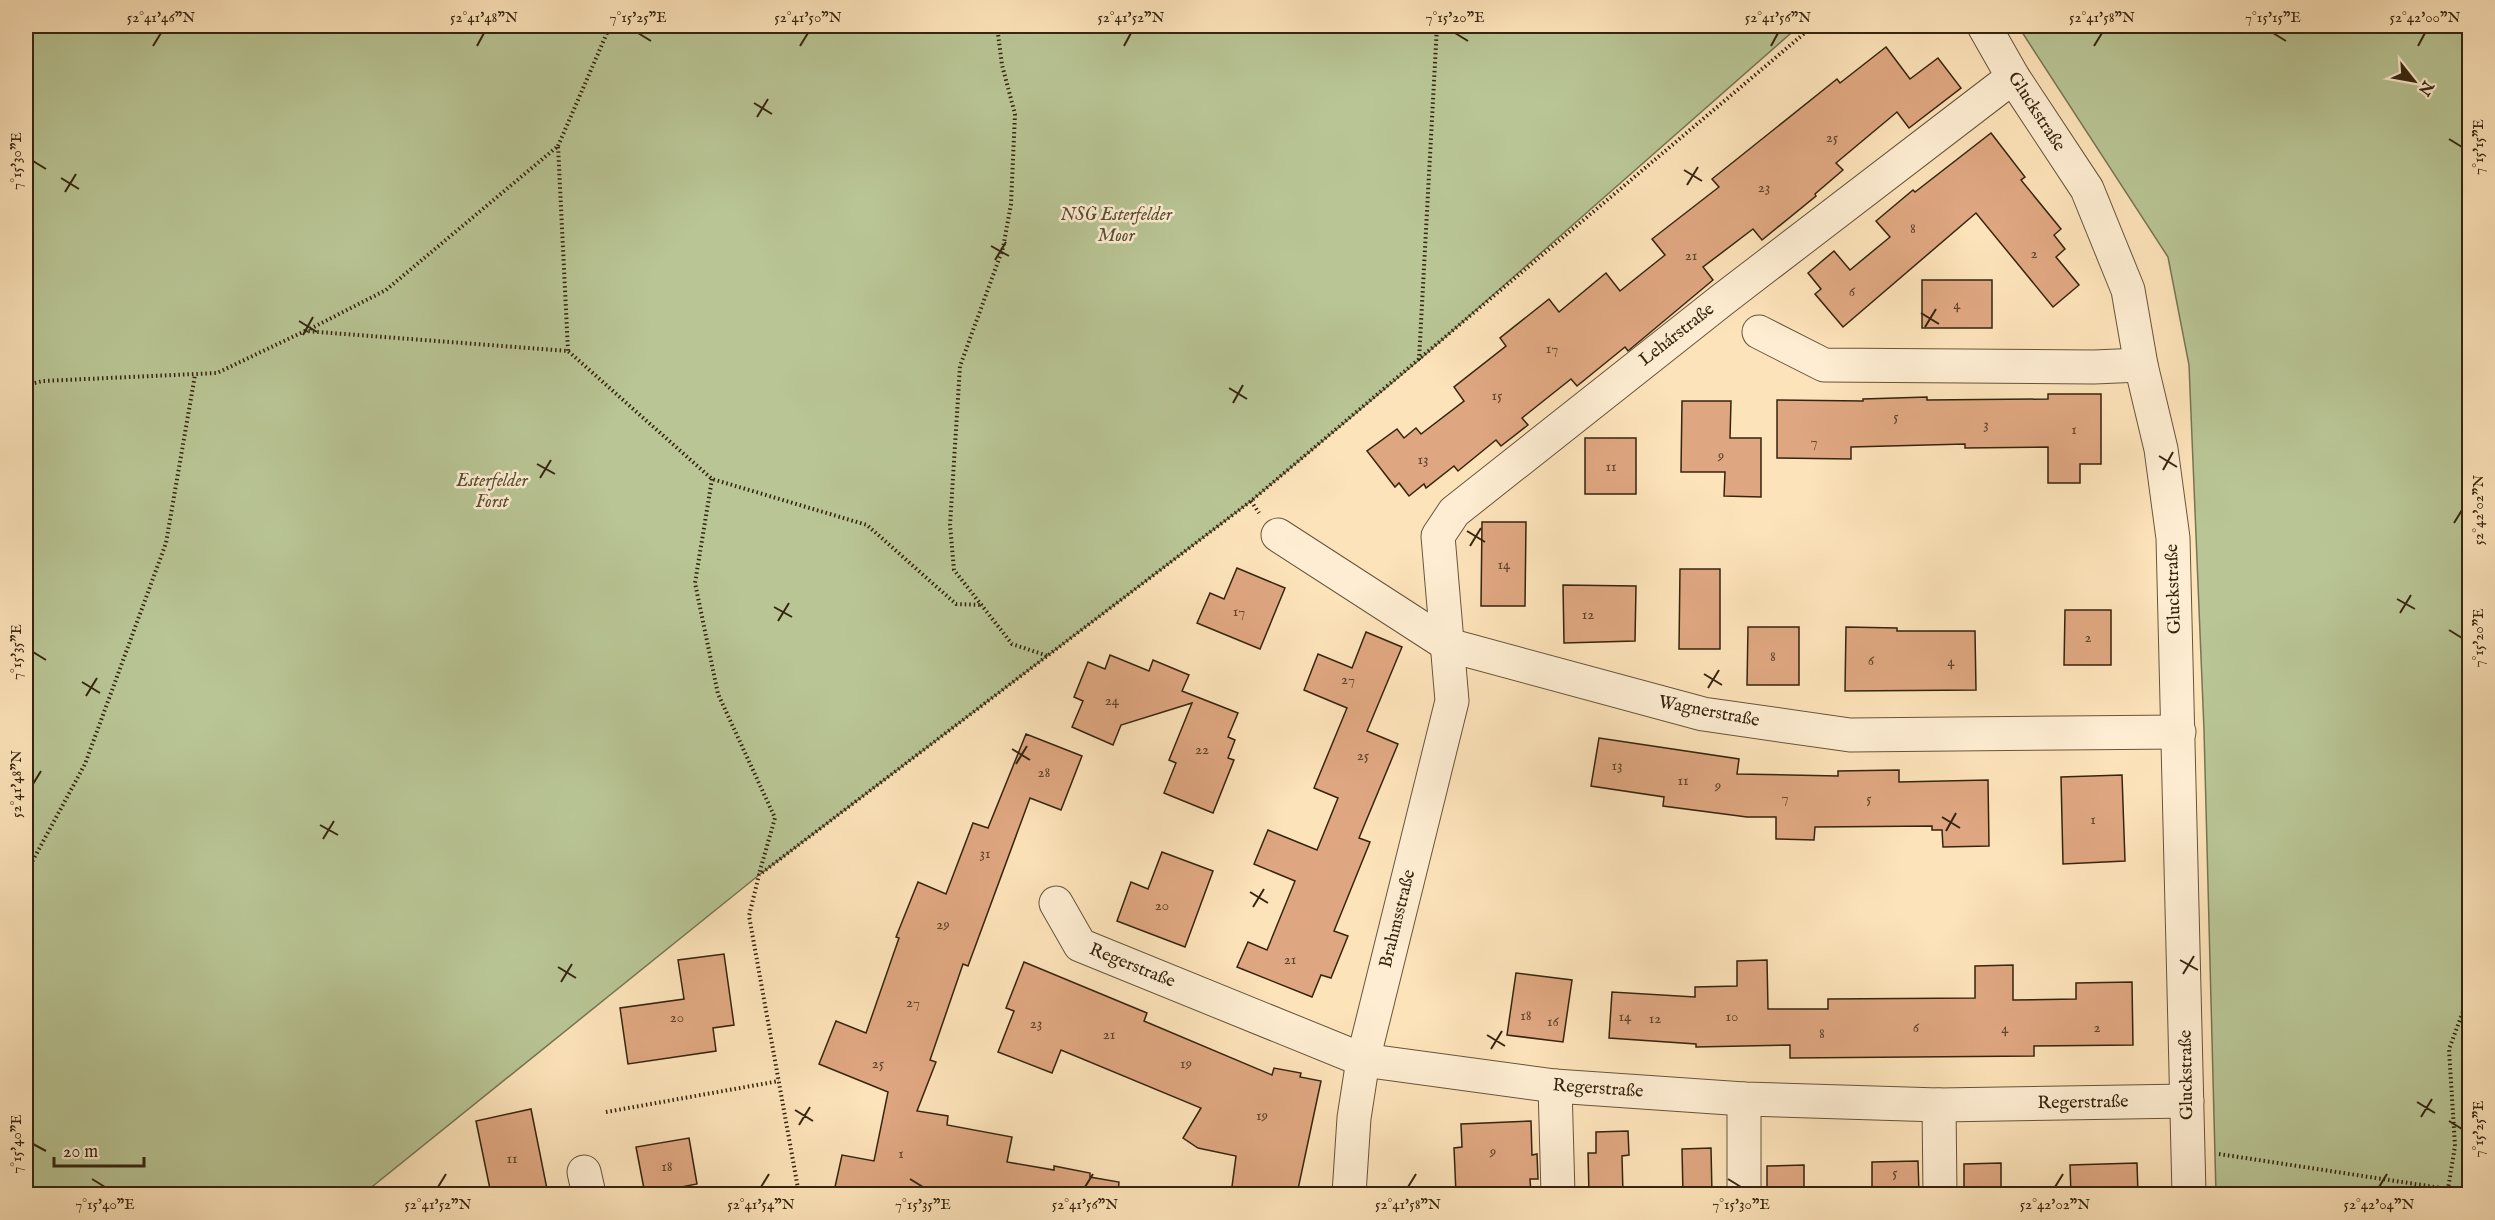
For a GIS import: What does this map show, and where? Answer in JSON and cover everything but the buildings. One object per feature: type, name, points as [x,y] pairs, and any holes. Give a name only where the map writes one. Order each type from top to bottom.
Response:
[{"type":"street","name":"Gluckstraße","points":[[1984,26],[2013,77],[2087,189],[2128,290],[2141,365],[2161,449],[2173,538],[2189,1194]]},
{"type":"street","name":"Lehárstraße","points":[[1448,645],[1438,536],[1454,512],[1722,300],[2013,77]]},
{"type":"street","points":[[1759,332],[1824,364],[2094,367],[2141,365]]},
{"type":"street","name":"Wagnerstraße","points":[[1278,535],[1448,645],[1703,714],[1850,735],[2179,732]]},
{"type":"street","name":"Brahmsstraße","points":[[1349,1194],[1354,1118],[1363,1060],[1452,701],[1448,645]]},
{"type":"street","name":"Regerstraße","points":[[1056,903],[1080,945],[1363,1060],[1555,1086],[1744,1099],[1939,1105],[2187,1101]]},
{"type":"street","points":[[1555,1086],[1558,1194]]},
{"type":"street","points":[[1744,1099],[1744,1194]]},
{"type":"street","points":[[1939,1105],[1940,1194]]},
{"type":"path","points":[[568,351],[558,146],[610,26]]},
{"type":"path","points":[[997,26],[1002,64],[1016,114],[1011,204],[1003,248],[960,366],[950,525],[954,570],[1012,644],[1049,656]]},
{"type":"path","points":[[1419,360],[1437,26]]},
{"type":"path","points":[[759,875],[1251,501],[1813,26]]},
{"type":"path","points":[[26,385],[43,381],[217,373],[305,332],[386,290],[558,146]]},
{"type":"path","points":[[305,332],[568,351],[712,479],[867,525],[956,603],[983,605]]},
{"type":"path","points":[[26,873],[85,764],[166,543],[195,375]]},
{"type":"path","points":[[712,479],[694,583],[718,694],[775,818],[749,915],[799,1194]]},
{"type":"path","points":[[2451,1194],[2448,1190],[2455,1146],[2449,1050],[2469,993]]},
{"type":"path","points":[[606,1112],[779,1082]]},
{"type":"path","points":[[2188,1154],[2224,1154],[2448,1190],[2469,1189]]},
{"type":"green space","name":"Esterfelder Forst","points":[[26,26],[1799,26],[1418,361],[1251,501],[759,875],[363,1194],[26,1194]]},
{"type":"green space","points":[[2018,26],[2469,26],[2469,1194],[2216,1194],[2204,730],[2189,365],[2168,257]]},
{"type":"park label","name":"NSG Esterfelder Moor","points":[[1116,225]]}]
